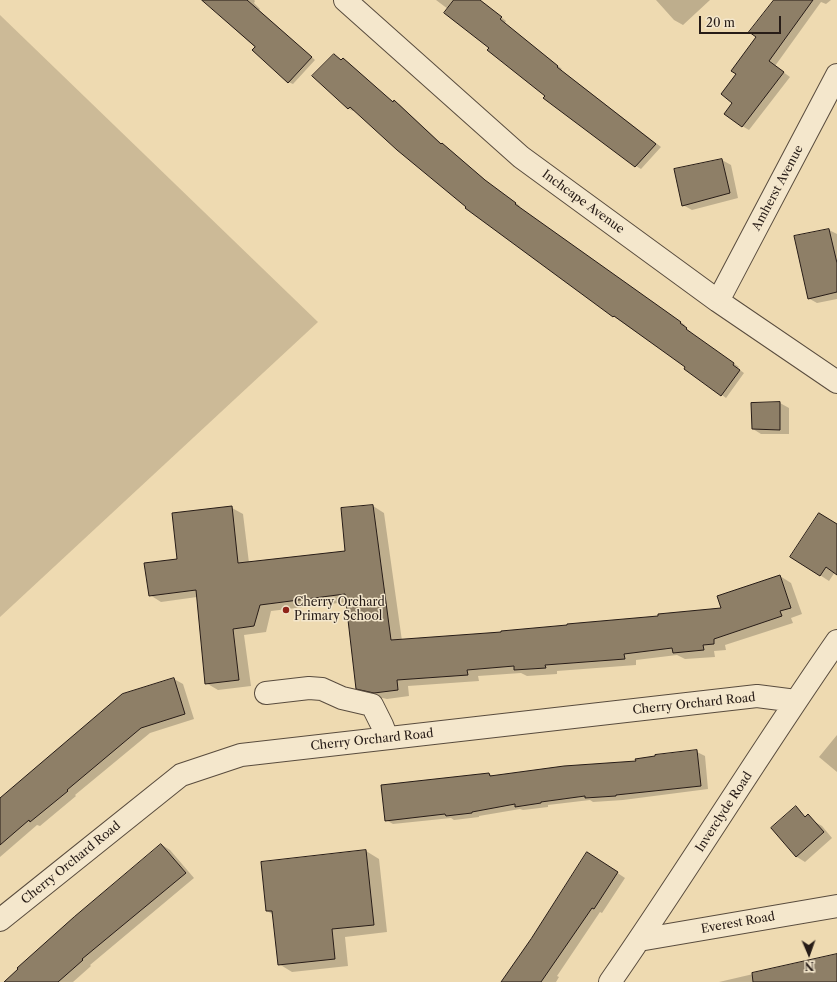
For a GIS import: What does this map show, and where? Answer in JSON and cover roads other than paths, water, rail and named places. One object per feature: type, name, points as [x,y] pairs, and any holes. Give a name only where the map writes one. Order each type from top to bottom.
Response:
[{"type":"street","name":"Inchcape Avenue","points":[[345,0],[521,157],[718,301],[837,382]]},
{"type":"street","name":"Amherst Avenue","points":[[718,301],[837,75]]},
{"type":"street","name":"Inverclyde Road","points":[[610,982],[796,701],[837,642]]},
{"type":"street","points":[[266,693],[309,688],[322,689],[342,698],[372,705],[382,724],[387,738]]},
{"type":"street","name":"Cherry Orchard Road","points":[[0,920],[181,775],[241,754],[757,696],[796,701]]},
{"type":"street","name":"Everest Road","points":[[639,940],[837,906]]},
{"type":"place","name":"Cherry Orchard Primary School","points":[[286,610]]}]
